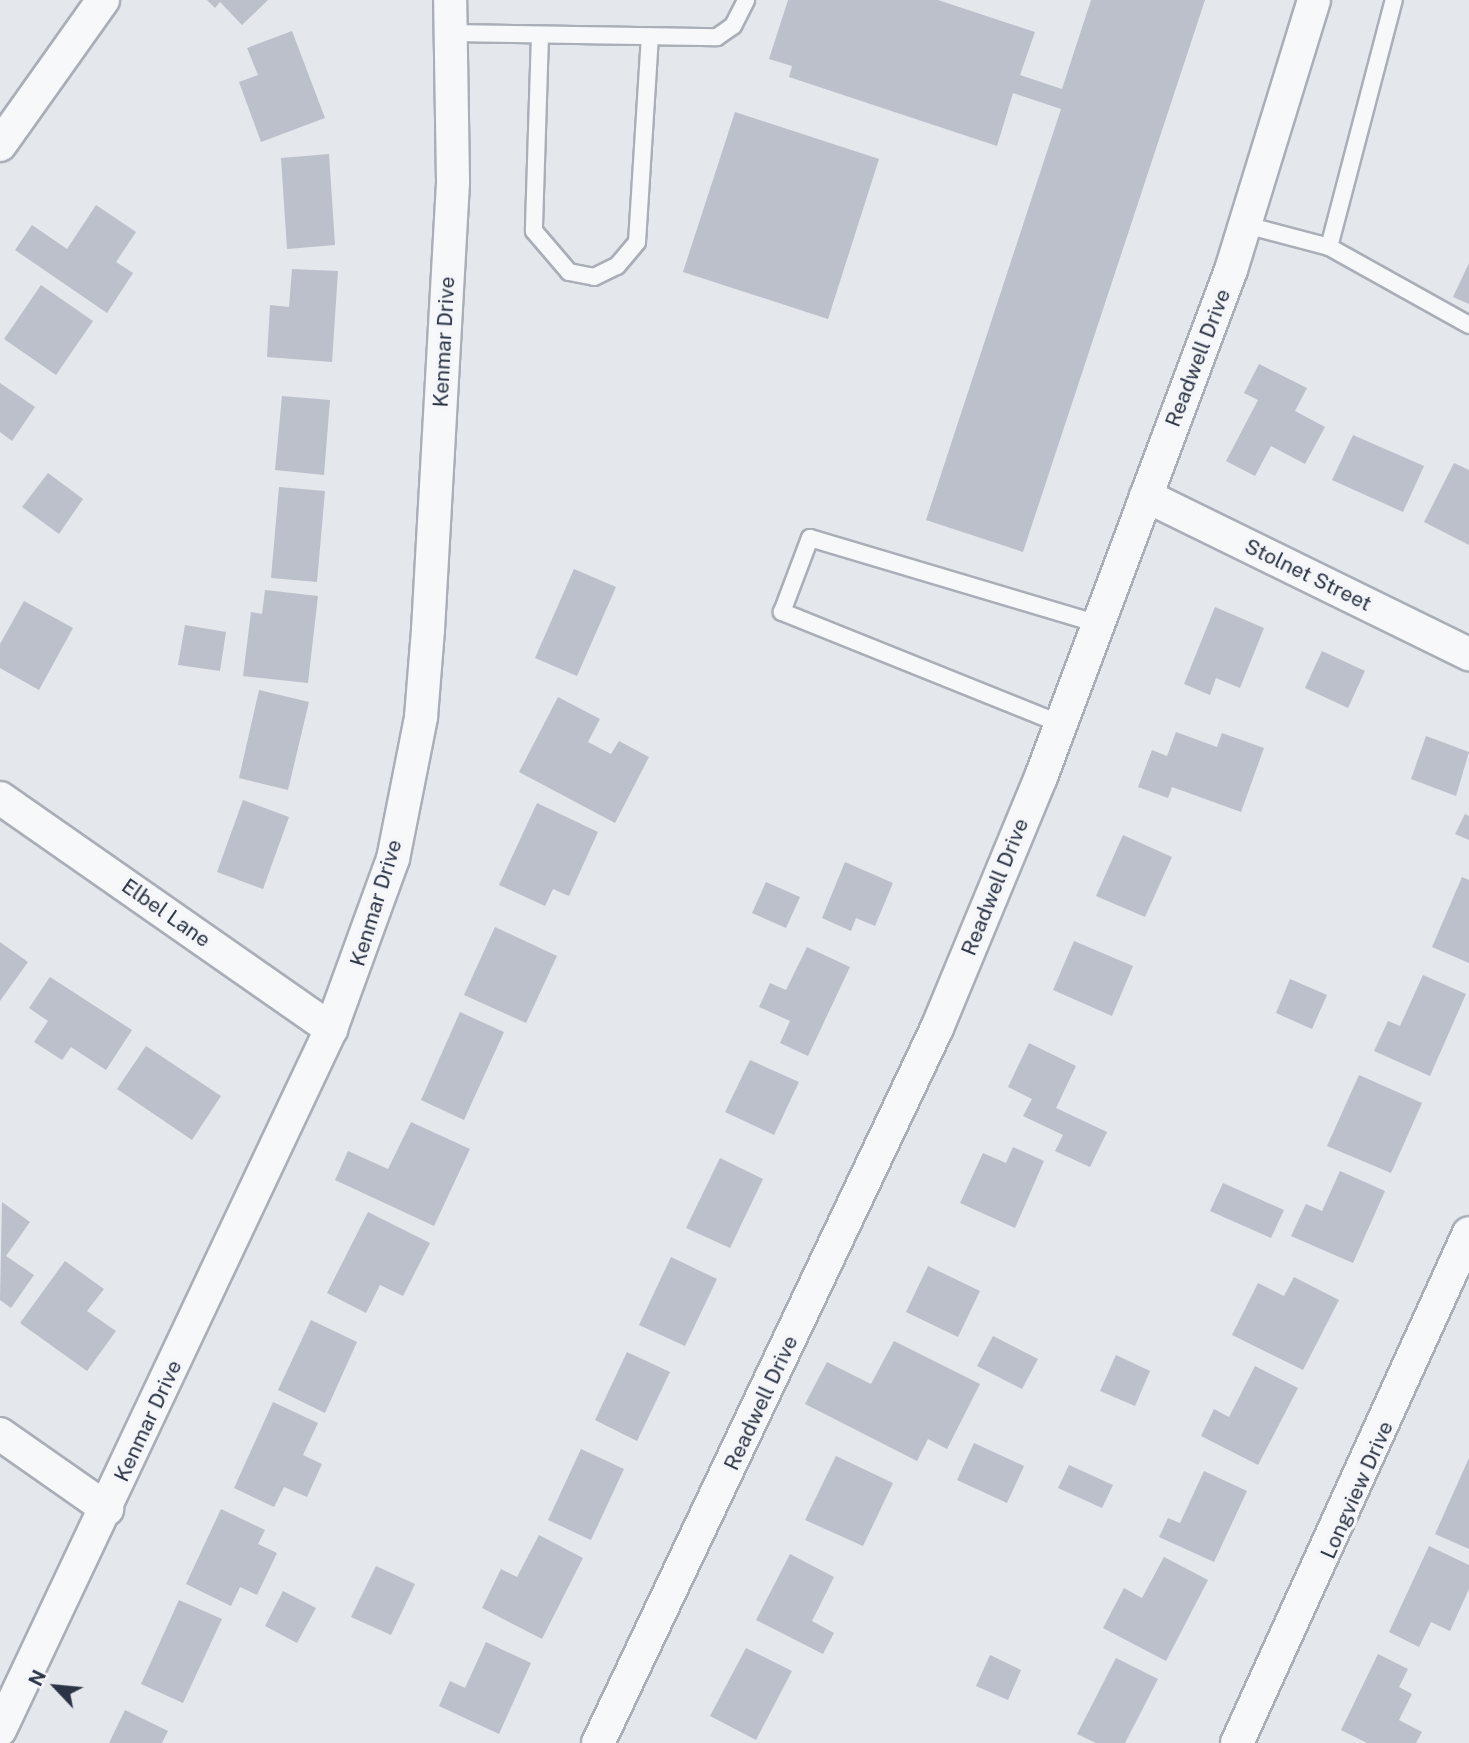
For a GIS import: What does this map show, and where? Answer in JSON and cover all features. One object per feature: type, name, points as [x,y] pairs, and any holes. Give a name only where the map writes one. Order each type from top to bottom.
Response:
[{"type":"street","points":[[0,145],[103,0]]},
{"type":"street","name":"Kenmar Drive","points":[[0,1730],[107,1509],[331,1029],[393,859],[421,717],[453,182],[450,0]]},
{"type":"street","name":"Readwell Drive","points":[[598,1743],[937,1028],[1060,724],[1246,225],[1314,0]]},
{"type":"street","name":"Stolnet Street","points":[[1146,496],[1469,654]]},
{"type":"street","name":"Elbel Lane","points":[[0,798],[331,1029]]},
{"type":"street","name":"Longview Drive","points":[[1237,1743],[1469,1233]]},
{"type":"street","points":[[0,1433],[107,1509]]},
{"type":"lane","points":[[451,33],[717,37],[733,26],[746,0]]},
{"type":"lane","points":[[1328,247],[1394,0]]},
{"type":"lane","points":[[540,35],[534,231],[569,272],[594,277],[617,266],[637,242],[650,36]]},
{"type":"lane","points":[[1246,225],[1328,247],[1469,325]]},
{"type":"lane","points":[[1060,724],[782,612],[810,538],[1098,624]]},
{"type":"building","points":[[207,0],[268,0],[242,25],[220,2],[215,8]]},
{"type":"building","points":[[788,0],[938,0],[1035,32],[1020,75],[1062,89],[1091,0],[1205,0],[1023,552],[926,520],[1061,109],[1013,93],[997,146],[789,77],[792,66],[769,59]]},
{"type":"building","points":[[292,31],[325,118],[261,142],[239,82],[258,75],[247,48]]},
{"type":"building","points":[[735,112],[879,159],[828,319],[683,272]]},
{"type":"building","points":[[329,154],[335,245],[287,249],[281,158]]},
{"type":"building","points":[[96,205],[136,232],[116,262],[133,273],[107,313],[15,250],[32,225],[67,249]]},
{"type":"building","points":[[1469,263],[1469,304],[1453,297]]},
{"type":"building","points":[[292,269],[338,271],[332,362],[267,357],[270,305],[289,307]]},
{"type":"building","points":[[41,285],[93,321],[56,375],[4,339]]},
{"type":"building","points":[[1259,364],[1307,388],[1295,411],[1325,427],[1305,464],[1271,446],[1255,476],[1226,461],[1258,400],[1244,393]]},
{"type":"building","points":[[0,383],[35,407],[12,441],[0,432]]},
{"type":"building","points":[[282,396],[330,400],[324,475],[275,470]]},
{"type":"building","points":[[1353,435],[1424,466],[1403,512],[1332,480]]},
{"type":"building","points":[[1454,463],[1469,470],[1469,545],[1424,522]]},
{"type":"building","points":[[48,473],[83,499],[59,534],[22,507]]},
{"type":"building","points":[[279,487],[325,491],[317,582],[271,578]]},
{"type":"building","points":[[574,569],[616,587],[577,676],[535,658]]},
{"type":"building","points":[[265,590],[318,596],[308,683],[243,676],[251,612],[262,614]]},
{"type":"building","points":[[24,601],[73,628],[39,690],[0,668],[0,644]]},
{"type":"building","points":[[1215,607],[1264,628],[1240,688],[1216,678],[1210,695],[1184,684]]},
{"type":"building","points":[[185,625],[226,632],[220,671],[178,665]]},
{"type":"building","points":[[1322,651],[1365,671],[1348,708],[1305,688]]},
{"type":"building","points":[[259,690],[309,702],[288,790],[239,778]]},
{"type":"building","points":[[558,697],[600,719],[588,742],[611,754],[619,741],[649,757],[615,823],[519,772]]},
{"type":"building","points":[[1176,732],[1217,747],[1222,733],[1264,748],[1241,812],[1172,787],[1168,798],[1138,787],[1152,750],[1167,756]]},
{"type":"building","points":[[1426,736],[1469,752],[1456,796],[1411,779]]},
{"type":"building","points":[[243,800],[289,817],[263,889],[217,872]]},
{"type":"building","points":[[537,803],[598,832],[569,896],[553,889],[545,906],[499,885]]},
{"type":"building","points":[[1465,814],[1469,816],[1469,840],[1455,834]]},
{"type":"building","points":[[1123,835],[1172,857],[1145,917],[1096,896]]},
{"type":"building","points":[[845,862],[893,883],[875,926],[856,918],[851,931],[822,918]]},
{"type":"building","points":[[1462,877],[1469,880],[1469,963],[1432,947]]},
{"type":"building","points":[[766,882],[800,897],[786,928],[752,913]]},
{"type":"building","points":[[495,927],[557,956],[526,1023],[464,995]]},
{"type":"building","points":[[1074,941],[1133,966],[1112,1016],[1053,990]]},
{"type":"building","points":[[0,942],[28,962],[0,1001]]},
{"type":"building","points":[[807,947],[850,967],[808,1056],[780,1043],[790,1021],[759,1007],[770,983],[786,990]]},
{"type":"building","points":[[1423,975],[1466,994],[1430,1076],[1374,1051],[1388,1021],[1400,1026]]},
{"type":"building","points":[[50,977],[132,1030],[106,1070],[71,1047],[62,1060],[34,1042],[48,1021],[29,1008]]},
{"type":"building","points":[[1290,979],[1327,995],[1312,1029],[1276,1013]]},
{"type":"building","points":[[460,1012],[504,1032],[464,1120],[421,1100]]},
{"type":"building","points":[[1029,1043],[1076,1066],[1056,1108],[1107,1132],[1090,1167],[1055,1151],[1063,1135],[1023,1116],[1032,1099],[1008,1087]]},
{"type":"building","points":[[146,1046],[221,1096],[192,1140],[117,1089]]},
{"type":"building","points":[[750,1060],[799,1082],[774,1135],[725,1112]]},
{"type":"building","points":[[1359,1075],[1422,1103],[1391,1173],[1327,1146]]},
{"type":"building","points":[[411,1122],[470,1149],[434,1226],[335,1180],[348,1151],[388,1169]]},
{"type":"building","points":[[1013,1147],[1044,1161],[1015,1228],[960,1203],[983,1153],[1006,1163]]},
{"type":"building","points":[[720,1158],[763,1179],[730,1248],[686,1228]]},
{"type":"building","points":[[1340,1171],[1385,1191],[1353,1263],[1291,1236],[1306,1204],[1322,1211]]},
{"type":"building","points":[[1223,1183],[1284,1210],[1271,1238],[1210,1211]]},
{"type":"building","points":[[2,1202],[30,1222],[6,1256],[34,1275],[11,1308],[0,1300]]},
{"type":"building","points":[[368,1212],[430,1243],[403,1296],[380,1285],[366,1313],[327,1293]]},
{"type":"building","points":[[671,1257],[717,1279],[685,1346],[639,1325]]},
{"type":"building","points":[[65,1261],[104,1289],[87,1311],[116,1331],[87,1371],[20,1323]]},
{"type":"building","points":[[928,1266],[980,1291],[958,1337],[906,1312]]},
{"type":"building","points":[[1294,1277],[1339,1300],[1303,1370],[1232,1335],[1258,1283],[1284,1296]]},
{"type":"building","points":[[311,1320],[357,1342],[325,1413],[278,1390]]},
{"type":"building","points":[[993,1336],[1038,1359],[1022,1389],[977,1366]]},
{"type":"building","points":[[894,1341],[980,1384],[947,1449],[928,1439],[917,1461],[805,1404],[827,1362],[871,1384]]},
{"type":"building","points":[[627,1352],[670,1372],[637,1441],[595,1420]]},
{"type":"building","points":[[1116,1355],[1150,1371],[1135,1406],[1100,1391]]},
{"type":"building","points":[[1255,1366],[1298,1388],[1258,1465],[1201,1436],[1214,1409],[1229,1417]]},
{"type":"building","points":[[273,1402],[318,1423],[303,1455],[322,1464],[307,1497],[284,1487],[274,1507],[234,1488]]},
{"type":"building","points":[[974,1443],[1024,1466],[1007,1503],[957,1480]]},
{"type":"building","points":[[581,1449],[624,1469],[591,1540],[548,1520]]},
{"type":"building","points":[[836,1456],[893,1483],[863,1546],[805,1520]]},
{"type":"building","points":[[1469,1458],[1469,1549],[1435,1534]]},
{"type":"building","points":[[1069,1465],[1113,1485],[1102,1508],[1058,1488]]},
{"type":"building","points":[[1204,1471],[1247,1491],[1214,1562],[1159,1537],[1168,1518],[1180,1523]]},
{"type":"building","points":[[221,1509],[265,1530],[258,1544],[277,1553],[257,1595],[240,1587],[231,1606],[186,1584]]},
{"type":"building","points":[[539,1535],[583,1558],[542,1639],[482,1608],[501,1569],[517,1577]]},
{"type":"building","points":[[1429,1546],[1469,1565],[1469,1589],[1450,1631],[1431,1622],[1419,1647],[1389,1632]]},
{"type":"building","points":[[790,1554],[834,1577],[812,1621],[834,1633],[823,1654],[756,1620]]},
{"type":"building","points":[[1164,1557],[1208,1580],[1166,1661],[1103,1628],[1124,1588],[1142,1598]]},
{"type":"building","points":[[376,1566],[415,1584],[391,1635],[351,1617]]},
{"type":"building","points":[[283,1591],[316,1608],[297,1643],[265,1626]]},
{"type":"building","points":[[179,1600],[222,1619],[183,1703],[141,1684]]},
{"type":"building","points":[[486,1642],[531,1663],[499,1734],[439,1706],[450,1681],[465,1688]]},
{"type":"building","points":[[746,1648],[792,1671],[756,1740],[710,1716]]},
{"type":"building","points":[[1378,1654],[1408,1669],[1399,1687],[1412,1694],[1399,1720],[1422,1732],[1416,1743],[1367,1743],[1341,1730]]},
{"type":"building","points":[[990,1655],[1021,1670],[1008,1700],[976,1686]]},
{"type":"building","points":[[1116,1658],[1158,1679],[1125,1743],[1096,1743],[1077,1734]]},
{"type":"building","points":[[125,1710],[168,1731],[162,1743],[109,1743]]}]
